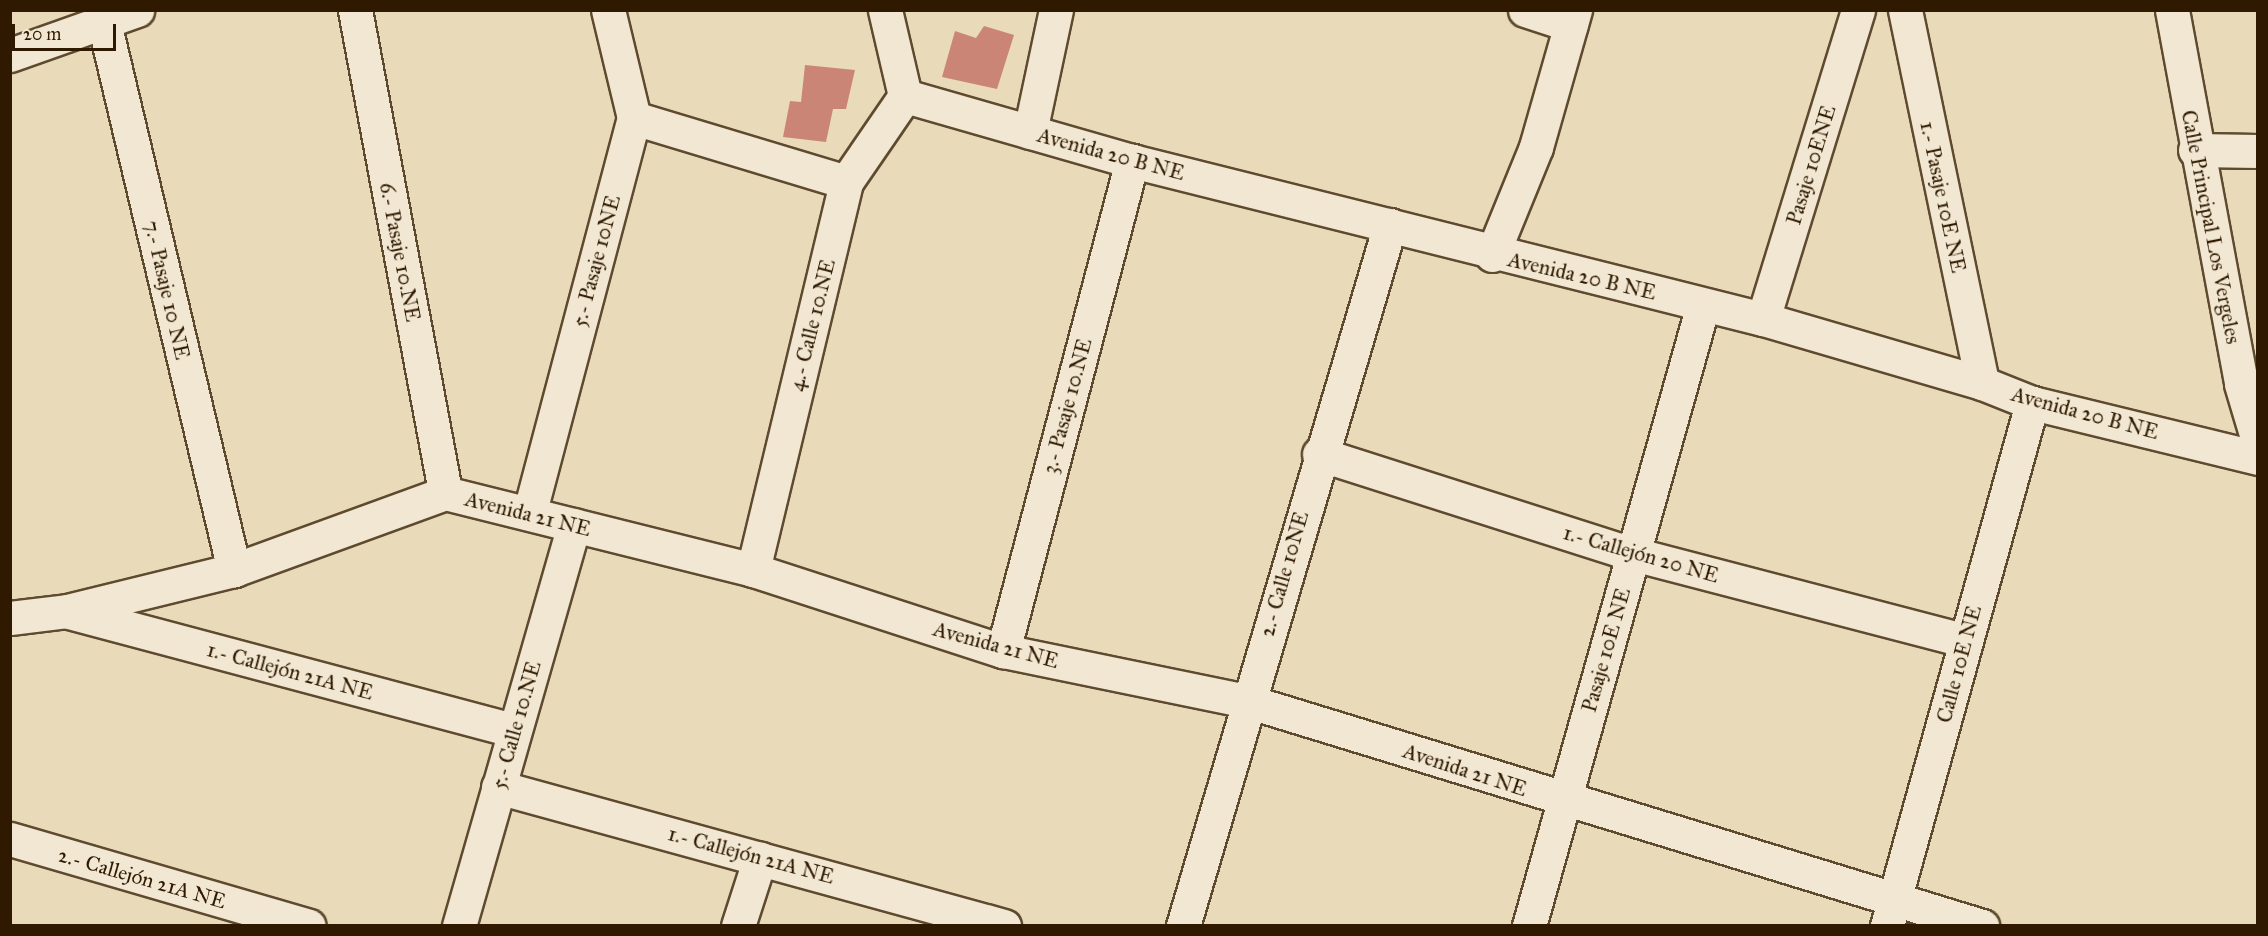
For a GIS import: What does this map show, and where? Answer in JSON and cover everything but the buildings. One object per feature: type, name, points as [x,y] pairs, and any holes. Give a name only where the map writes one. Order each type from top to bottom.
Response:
[{"type":"street","points":[[10,55],[102,16],[137,10]]},
{"type":"street","name":"6.- Pasaje 10.NE","points":[[355,10],[445,493]]},
{"type":"street","name":"5.- Pasaje 10NE","points":[[530,511],[634,118],[608,10]]},
{"type":"street","points":[[885,10],[905,96]]},
{"type":"street","points":[[1030,132],[1056,10]]},
{"type":"street","points":[[1492,255],[1536,147],[1573,18],[1525,10]]},
{"type":"street","name":"Pasaje 10ENE","points":[[1763,319],[1858,10]]},
{"type":"street","name":"1.- Pasaje 10E NE","points":[[1905,10],[1982,383]]},
{"type":"street","name":"Calle Principal Los Vergeles","points":[[2172,10],[2195,150],[2249,386],[2258,441]]},
{"type":"street","name":"7.- Pasaje 10 NE","points":[[102,16],[234,570]]},
{"type":"street","name":"Avenida 20 B NE","points":[[905,96],[1132,161],[1390,225],[1492,255],[1763,319],[1982,383],[2032,403],[2258,458]]},
{"type":"street","name":"4.- Calle 10.NE","points":[[753,570],[846,182],[905,96]]},
{"type":"street","points":[[634,118],[846,182]]},
{"type":"street","points":[[2195,150],[2258,151]]},
{"type":"street","name":"3.- Pasaje 10.NE","points":[[1002,651],[1132,161]]},
{"type":"street","name":"2.- Calle 10NE","points":[[1183,926],[1246,701],[1390,225]]},
{"type":"street","name":"Pasaje 10E NE","points":[[1529,926],[1702,305]]},
{"type":"street","name":"Calle 10E NE","points":[[1891,913],[2032,403]]},
{"type":"street","name":"1.- Callejón 20 NE","points":[[1319,454],[1633,554],[1966,641]]},
{"type":"street","name":"Avenida 21 NE","points":[[10,618],[67,611],[234,570],[445,493],[530,511],[574,525],[753,570],[1002,651],[1246,701],[1562,801],[1891,913],[1982,926]]},
{"type":"street","name":"5.- Calle 10.NE","points":[[459,926],[513,730],[574,525]]},
{"type":"street","name":"1.- Callejón 21A NE","points":[[67,611],[513,730]]},
{"type":"street","name":"1.- Callejón 21A NE","points":[[498,787],[760,858],[913,913],[1004,926]]},
{"type":"street","name":"2.- Callejón 21A NE","points":[[10,840],[309,926]]},
{"type":"street","points":[[738,926],[760,858]]}]
